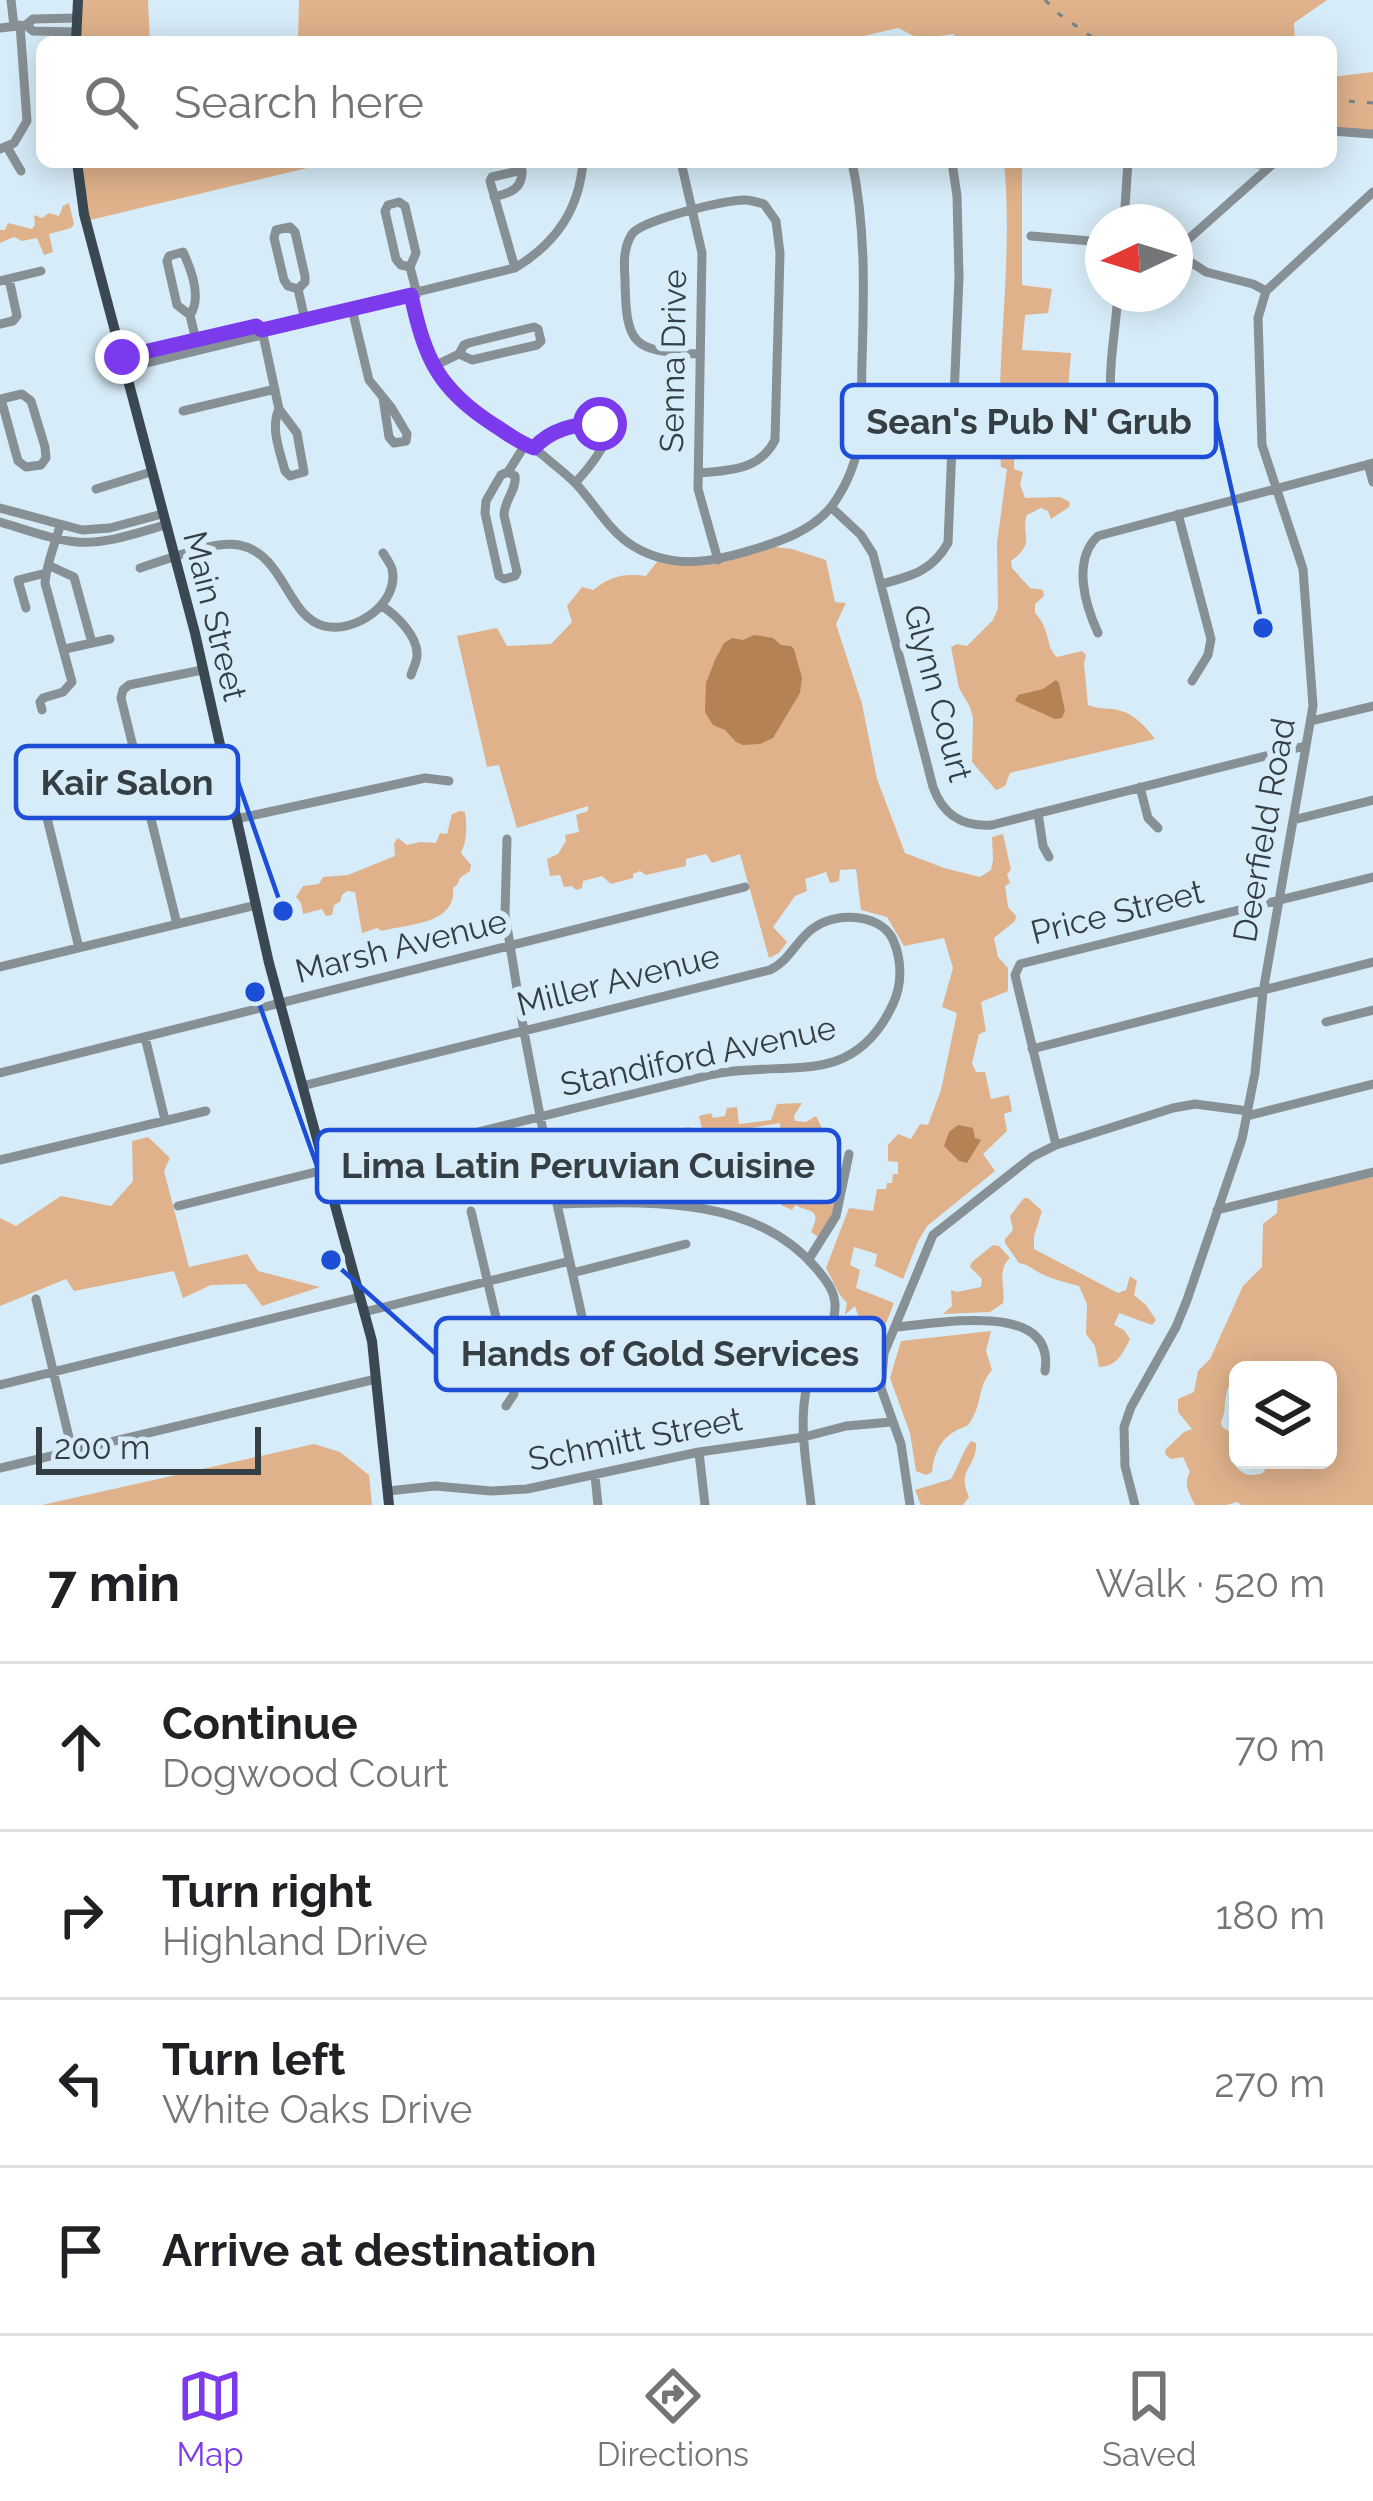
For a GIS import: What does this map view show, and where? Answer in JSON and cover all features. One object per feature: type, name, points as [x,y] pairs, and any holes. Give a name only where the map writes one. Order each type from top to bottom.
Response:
[{"type":"main road","points":[[76,36],[78,0]]},
{"type":"main road","name":"Main Street","points":[[78,168],[84,214],[202,670],[280,1003],[372,1341],[389,1505]]},
{"type":"street","points":[[11,0],[20,25],[26,121],[21,134],[3,148],[21,171]]},
{"type":"street","points":[[0,28],[33,19],[76,18]]},
{"type":"street","points":[[20,25],[69,36]]},
{"type":"street","points":[[1337,131],[1373,134]]},
{"type":"street","points":[[262,330],[515,268],[543,250],[563,226],[578,194],[583,168]]},
{"type":"street","name":"Senna Drive","points":[[682,168],[702,253],[698,489],[718,560]]},
{"type":"street","points":[[410,267],[396,259],[385,211],[399,202],[405,206],[416,253],[410,267],[421,337],[434,367],[464,406],[576,482],[634,547],[682,563],[718,560],[778,543],[817,521],[831,507],[853,466],[860,435],[863,328],[862,228],[853,168]]},
{"type":"street","points":[[882,584],[932,566],[948,543],[959,277],[953,168]]},
{"type":"street","points":[[1125,204],[1128,168]]},
{"type":"street","points":[[1193,236],[1268,168]]},
{"type":"street","points":[[1193,263],[1266,291],[1373,192]]},
{"type":"street","points":[[494,197],[515,268]]},
{"type":"street","points":[[698,473],[742,468],[760,460],[775,440],[780,253],[776,221],[764,204],[739,200],[642,225],[631,235],[624,255],[628,330],[646,348],[699,354]]},
{"type":"street","points":[[290,227],[295,232],[305,276],[298,289],[284,280],[276,230],[290,227]]},
{"type":"street","points":[[1031,236],[1085,240]]},
{"type":"street","points":[[190,315],[196,299],[186,257],[183,253],[169,256],[177,305],[190,315],[197,345]]},
{"type":"street","points":[[0,324],[17,316],[5,280],[41,271]]},
{"type":"street","points":[[298,289],[305,320]]},
{"type":"street","name":"Deerfield Road","points":[[1135,1505],[1125,1466],[1124,1427],[1182,1314],[1242,1139],[1311,721],[1304,577],[1261,434],[1258,318],[1266,291]]},
{"type":"street","points":[[352,309],[370,380],[383,398]]},
{"type":"street","points":[[1065,445],[1105,440],[1115,429],[1111,393],[1117,312]]},
{"type":"street","points":[[434,367],[470,343],[534,327],[541,340],[537,345],[472,360],[459,353]]},
{"type":"street","points":[[124,362],[259,336],[262,330]]},
{"type":"street","points":[[262,330],[279,409],[298,433],[304,472],[290,476],[275,429],[279,409]]},
{"type":"street","points":[[183,411],[275,389]]},
{"type":"street","points":[[22,394],[31,401],[45,447],[41,465],[31,468],[18,461],[0,399],[22,394]]},
{"type":"street","points":[[508,472],[516,483],[504,515],[517,572],[504,579],[499,576],[485,513],[486,501],[501,475],[547,434],[595,423],[605,427],[607,440],[576,482]]},
{"type":"street","points":[[1098,633],[1082,569],[1087,546],[1103,533],[1371,464],[1373,482]]},
{"type":"street","points":[[96,489],[151,472]]},
{"type":"street","name":"Glynn Court","points":[[831,507],[861,535],[873,554],[928,770],[941,806],[963,822],[982,826],[1305,746]]},
{"type":"street","points":[[0,508],[58,532]]},
{"type":"street","points":[[1178,514],[1211,639],[1208,655],[1192,681]]},
{"type":"street","points":[[0,522],[98,542],[164,519]]},
{"type":"street","points":[[42,710],[43,698],[63,692],[73,682],[45,583],[58,532]]},
{"type":"street","points":[[140,568],[227,544],[254,549],[282,578],[307,617],[323,626],[340,627],[363,620],[382,606],[392,585],[392,568],[383,553]]},
{"type":"street","points":[[26,608],[18,580],[48,569],[74,577],[92,643]]},
{"type":"street","points":[[382,606],[394,613],[415,640],[411,675]]},
{"type":"street","points":[[65,649],[110,639]]},
{"type":"street","points":[[177,923],[121,698],[129,685],[202,670]]},
{"type":"street","points":[[1311,721],[1373,706]]},
{"type":"street","points":[[32,757],[80,948]]},
{"type":"street","points":[[236,819],[425,778],[448,781]]},
{"type":"street","points":[[1141,787],[1148,818],[1158,828]]},
{"type":"street","points":[[1293,820],[1373,800]]},
{"type":"street","points":[[1038,813],[1049,857]]},
{"type":"street","points":[[507,838],[505,914],[510,946],[539,1117],[591,1357],[678,1338],[689,1347]]},
{"type":"street","name":"Price Street","points":[[1032,1049],[1015,975],[1019,964],[1373,877]]},
{"type":"street","name":"Marsh Avenue","points":[[0,1073],[746,887]]},
{"type":"street","points":[[0,967],[256,905]]},
{"type":"street","name":"Miller Avenue","points":[[302,1086],[770,970],[788,959],[813,928],[828,921],[872,919],[879,923],[895,943],[901,969]]},
{"type":"street","points":[[1057,1145],[1032,1049],[1373,962]]},
{"type":"street","name":"Standiford Avenue","points":[[178,1206],[719,1073],[834,1062],[869,1040],[884,1022],[897,995],[901,969]]},
{"type":"street","points":[[1326,1022],[1373,1010]]},
{"type":"street","points":[[145,1037],[165,1120]]},
{"type":"street","points":[[910,1505],[902,1444],[881,1388],[884,1353],[933,1235],[1032,1157],[1057,1145],[1173,1108],[1195,1105],[1247,1113],[1373,1084]]},
{"type":"street","points":[[0,1160],[206,1111]]},
{"type":"street","points":[[808,1259],[836,1216],[849,1154]]},
{"type":"street","points":[[1217,1210],[1373,1172]]},
{"type":"street","points":[[557,1204],[685,1205],[759,1225],[808,1259],[833,1292],[836,1309],[807,1384],[803,1413],[811,1505]]},
{"type":"street","points":[[471,1210],[514,1394],[506,1406]]},
{"type":"street","points":[[364,1312],[487,1281],[686,1244]]},
{"type":"street","points":[[0,1385],[360,1297]]},
{"type":"street","points":[[36,1299],[71,1450]]},
{"type":"street","points":[[896,1327],[1008,1322],[1032,1332],[1043,1343],[1045,1371]]},
{"type":"street","points":[[0,1468],[376,1378]]},
{"type":"street","name":"Schmitt Street","points":[[388,1491],[435,1486],[527,1489],[699,1452],[891,1422]]},
{"type":"street","points":[[699,1452],[705,1505]]},
{"type":"street","points":[[595,1476],[598,1505]]},
{"type":"street","points":[[491,1491],[492,1505]]},
{"type":"shaded area","points":[[78,0],[148,0],[150,36],[76,36]]},
{"type":"shaded area","points":[[299,0],[1327,0],[1294,23],[1295,36],[914,36],[898,28],[864,36],[298,36]]},
{"type":"shaded area","points":[[1373,72],[1373,134],[1337,131],[1337,76]]},
{"type":"shaded area","points":[[78,168],[307,168],[86,221]]},
{"type":"shaded area","points":[[1004,168],[1022,168],[1022,285],[1052,289],[1048,313],[1025,315],[1022,350],[1071,353],[1068,389],[1015,417],[1014,469],[1023,472],[1020,484],[1025,498],[1060,497],[1070,502],[1069,507],[1051,519],[1041,508],[1027,515],[1026,544],[1011,561],[1012,568],[1030,588],[1043,590],[1035,613],[1053,653],[1057,657],[1082,651],[1086,655],[1088,705],[1126,713],[1155,739],[1010,773],[1005,786],[996,790],[972,762],[973,718],[959,688],[951,647],[967,646],[993,620],[998,608],[997,543],[1007,469],[1001,467],[1000,429]]},
{"type":"shaded area","points":[[69,203],[74,224],[49,234],[53,252],[44,255],[37,238],[22,241],[14,237],[0,243],[0,230],[8,223],[32,229],[34,215],[59,216]]},
{"type":"shaded area","points":[[767,546],[826,560],[835,602],[846,603],[836,624],[862,704],[877,779],[905,853],[980,877],[991,870],[992,837],[1003,834],[1011,870],[1007,874],[1010,883],[1005,886],[1015,921],[994,938],[998,957],[1008,968],[1008,991],[981,1002],[986,1031],[979,1034],[972,1063],[976,1072],[985,1072],[991,1099],[1009,1095],[1012,1111],[1004,1114],[1007,1131],[983,1154],[995,1171],[927,1226],[903,1279],[875,1266],[877,1254],[854,1247],[850,1265],[860,1270],[856,1288],[894,1303],[885,1326],[859,1318],[855,1306],[845,1315],[847,1303],[826,1268],[849,1208],[873,1211],[877,1189],[886,1189],[893,1174],[898,1174],[898,1162],[888,1161],[888,1145],[898,1134],[911,1139],[920,1124],[928,1125],[941,1090],[957,1013],[942,1007],[953,968],[944,938],[904,946],[887,917],[861,910],[856,869],[840,870],[839,881],[830,883],[826,872],[805,879],[807,891],[795,896],[773,927],[787,942],[769,958],[740,854],[712,863],[706,854],[686,859],[686,866],[646,875],[640,871],[611,884],[602,876],[583,881],[576,890],[564,887],[560,875],[550,876],[547,859],[558,854],[565,835],[579,832],[576,815],[588,811],[588,806],[517,828],[499,765],[487,767],[457,636],[497,628],[507,646],[551,644],[572,622],[567,606],[582,587],[593,590],[618,577],[646,576],[660,558],[682,563]]},
{"type":"shaded area","points":[[754,635],[791,646],[802,678],[800,693],[773,738],[743,745],[713,725],[705,712],[706,683],[724,643]]},
{"type":"shaded area","points":[[1056,680],[1065,711],[1062,718],[1015,701],[1018,695]]},
{"type":"shaded area","points":[[465,812],[466,828],[461,853],[470,871],[453,888],[452,900],[439,916],[362,933],[355,892],[347,891],[334,905],[332,915],[326,916],[322,909],[303,914],[296,897],[303,886],[395,856],[398,838],[407,845],[436,843],[440,833],[447,834],[452,814]]},
{"type":"shaded area","points":[[802,1103],[795,1121],[816,1116],[822,1128],[807,1144],[812,1150],[809,1156],[816,1162],[835,1161],[837,1179],[830,1180],[829,1170],[809,1166],[800,1175],[787,1160],[788,1179],[803,1183],[805,1191],[836,1195],[820,1238],[811,1232],[813,1212],[781,1205],[784,1193],[747,1178],[747,1162],[770,1168],[781,1148],[780,1123],[727,1132],[726,1172],[719,1179],[710,1174],[704,1144],[684,1147],[679,1129],[689,1127],[698,1136],[702,1129],[699,1116],[725,1116],[727,1108],[737,1107],[739,1124],[771,1120],[777,1104]]},
{"type":"shaded area","points":[[958,1125],[973,1128],[975,1138],[981,1140],[967,1163],[944,1146],[949,1132]]},
{"type":"shaded area","points":[[148,1137],[170,1158],[164,1171],[189,1267],[247,1254],[258,1271],[320,1287],[262,1306],[246,1284],[211,1285],[183,1298],[174,1271],[74,1291],[66,1279],[0,1306],[0,1218],[16,1226],[61,1196],[111,1206],[133,1181],[132,1141]]},
{"type":"shaded area","points":[[1373,1172],[1373,1505],[1195,1505],[1183,1457],[1166,1455],[1165,1450],[1192,1429],[1178,1412],[1178,1399],[1194,1392],[1198,1371],[1210,1359],[1243,1286],[1262,1267],[1263,1224],[1277,1213],[1278,1196]]},
{"type":"shaded area","points":[[1024,1198],[1042,1211],[1034,1249],[1118,1293],[1126,1290],[1130,1276],[1137,1281],[1134,1295],[1156,1320],[1152,1325],[1119,1313],[1114,1325],[1130,1339],[1110,1365],[1099,1367],[1095,1346],[1086,1334],[1087,1304],[1079,1286],[1019,1263],[1005,1243],[1013,1230],[1010,1216]]},
{"type":"shaded area","points":[[993,1245],[1010,1258],[1002,1274],[1003,1303],[990,1312],[943,1314],[952,1306],[951,1290],[981,1287],[982,1279],[970,1267]]},
{"type":"shaded area","points":[[991,1331],[986,1351],[992,1370],[973,1417],[942,1442],[932,1472],[916,1471],[910,1433],[890,1378],[901,1341]]},
{"type":"shaded area","points":[[971,1441],[976,1443],[975,1451],[965,1480],[969,1497],[963,1505],[921,1505],[915,1490],[951,1479]]},
{"type":"shaded area","points":[[314,1444],[340,1452],[369,1475],[372,1505],[42,1505]]},
{"type":"railway","points":[[1045,0],[1090,36]]},
{"type":"railway","points":[[1337,100],[1373,103]]},
{"type":"place","name":"Sean's Pub N' Grub","points":[[1263,628]]},
{"type":"place","name":"Kair Salon","points":[[283,911]]},
{"type":"place","name":"Lima Latin Peruvian Cuisine","points":[[255,992]]},
{"type":"place","name":"Hands of Gold Services","points":[[331,1260]]},
{"type":"route","points":[[122,357],[411,295],[425,350],[464,406],[534,448],[547,434],[600,424]]}]
